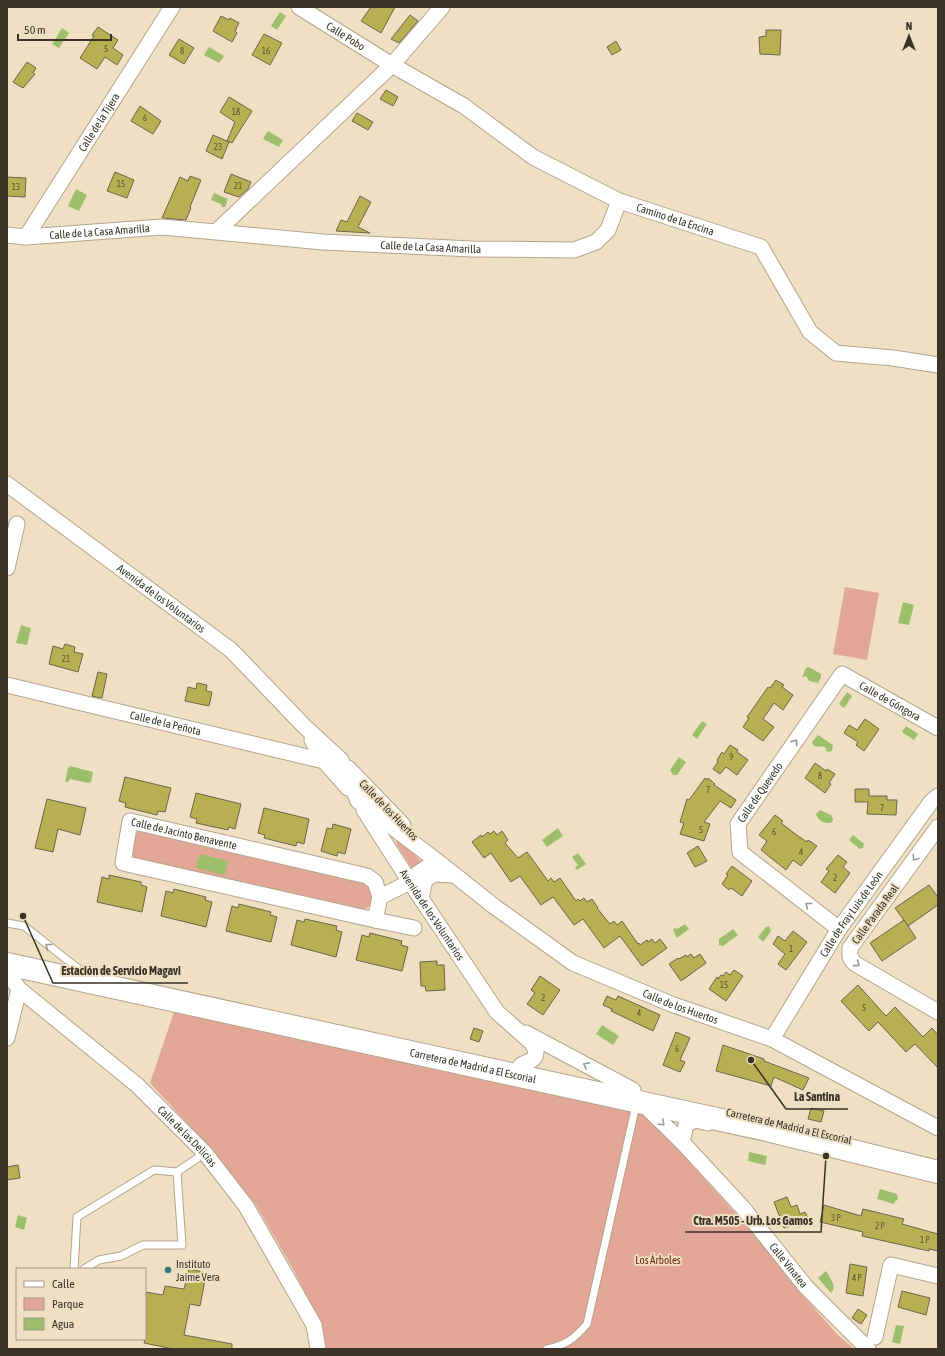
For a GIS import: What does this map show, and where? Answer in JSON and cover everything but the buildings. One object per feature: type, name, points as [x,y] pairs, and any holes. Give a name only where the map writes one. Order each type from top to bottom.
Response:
[{"type":"highway","name":"Carretera de Madrid a El Escorial","points":[[8,960],[80,970],[522,1065],[637,1098],[770,1120],[938,1162]]},
{"type":"highway","name":"Carretera de Madrid a El Escorial","points":[[8,960],[291,1025],[637,1098],[938,1172]]},
{"type":"street","name":"Calle de la Tijera","points":[[26,237],[172,7]]},
{"type":"street","name":"Calle Pobo","points":[[300,7],[392,65]]},
{"type":"street","points":[[217,231],[392,65],[442,7]]},
{"type":"street","name":"Camino de la Encina","points":[[392,65],[464,106],[533,157],[619,201],[761,246],[810,332],[836,353],[893,358],[938,365]]},
{"type":"street","name":"Calle de La Casa Amarilla","points":[[7,235],[26,237],[162,226],[331,242],[472,249],[574,250],[596,242],[608,230],[619,201]]},
{"type":"street","name":"Avenida de los Voluntarios","points":[[7,484],[231,650],[304,726],[341,760],[358,800]]},
{"type":"street","points":[[7,568],[17,524]]},
{"type":"street","name":"Calle de Góngora","points":[[842,674],[938,728]]},
{"type":"street","name":"Calle de Quevedo","points":[[839,929],[740,852],[738,824],[842,674]]},
{"type":"street","name":"Calle de la Peñota","points":[[7,685],[324,760]]},
{"type":"street","name":"Avenida de los Voluntarios","points":[[304,726],[324,760],[358,800],[410,882],[497,1012],[533,1044],[536,1052],[535,1057],[522,1065]]},
{"type":"street","name":"Calle de los Huertos","points":[[341,760],[437,861]]},
{"type":"street","name":"Calle de Fray Luis de León","points":[[772,1039],[839,929],[938,796]]},
{"type":"street","name":"Calle de los Huertos","points":[[358,800],[495,907],[573,963],[671,1004],[772,1039],[938,1128]]},
{"type":"street","name":"Calle de Jacinto Benavente","points":[[380,897],[375,882],[367,876],[130,821],[123,863],[414,928]]},
{"type":"street","name":"Calle Parada Real","points":[[938,827],[850,948],[850,957],[854,963],[938,1012]]},
{"type":"street","points":[[375,920],[380,897],[410,882],[418,873],[437,861]]},
{"type":"street","points":[[421,898],[425,880],[434,874],[454,875]]},
{"type":"street","name":"Calle de las Delicias","points":[[8,960],[7,972],[19,988],[137,1085],[205,1153],[246,1206],[314,1325],[318,1349]]},
{"type":"street","points":[[7,1038],[19,988]]},
{"type":"street","name":"Avenida de los Voluntarios","points":[[511,1025],[637,1098]]},
{"type":"street","name":"Calle Vinatea","points":[[637,1098],[682,1142],[743,1208],[806,1287],[872,1343]]},
{"type":"street","points":[[682,1142],[686,1125],[695,1120],[736,1128],[767,1130]]},
{"type":"street","points":[[872,1343],[891,1265],[938,1276]]},
{"type":"lane","points":[[7,923],[24,926],[80,970]]},
{"type":"lane","points":[[547,1349],[557,1347],[575,1338],[587,1324],[637,1098]]},
{"type":"lane","points":[[74,1268],[76,1217],[154,1170],[178,1172],[205,1153]]},
{"type":"lane","points":[[86,1268],[99,1260],[121,1256],[143,1245],[182,1245],[178,1172]]},
{"type":"green space","points":[[845,587],[879,593],[867,660],[833,654]]},
{"type":"green space","points":[[141,830],[365,881],[374,893],[372,904],[363,911],[136,859],[129,851],[132,836]]},
{"type":"green space","points":[[394,835],[422,862],[413,870],[397,845]]},
{"type":"green space","name":"Los Árboles","points":[[174,1012],[645,1114],[774,1256],[804,1297],[838,1335],[854,1349],[321,1349],[316,1314],[293,1269],[256,1205],[213,1151],[150,1083]]},
{"type":"water","points":[[280,12],[286,16],[277,30],[271,26]]},
{"type":"water","points":[[62,28],[69,33],[59,48],[52,44]]},
{"type":"water","points":[[209,47],[224,56],[219,63],[204,55]]},
{"type":"water","points":[[268,131],[283,140],[279,147],[263,139]]},
{"type":"water","points":[[76,189],[87,195],[79,211],[68,206]]},
{"type":"water","points":[[214,193],[228,199],[225,207],[222,207],[221,204],[211,200]]},
{"type":"water","points":[[903,602],[914,605],[909,625],[898,623]]},
{"type":"water","points":[[21,625],[31,628],[27,645],[16,643]]},
{"type":"water","points":[[809,667],[821,674],[818,683],[809,681],[806,676],[802,677],[806,668]]},
{"type":"water","points":[[847,692],[852,696],[844,708],[839,704]]},
{"type":"water","points":[[702,721],[707,724],[697,739],[692,735]]},
{"type":"water","points":[[906,726],[918,734],[914,740],[902,732]]},
{"type":"water","points":[[818,735],[833,745],[832,751],[827,752],[826,748],[824,747],[814,746],[812,742]]},
{"type":"water","points":[[679,757],[686,762],[677,775],[673,775],[670,770]]},
{"type":"water","points":[[70,766],[93,772],[91,782],[88,783],[70,779],[68,782],[65,782],[68,768]]},
{"type":"water","points":[[820,810],[831,815],[833,819],[832,822],[825,823],[818,819],[816,814]]},
{"type":"water","points":[[558,828],[563,836],[547,847],[542,840]]},
{"type":"water","points":[[853,835],[864,844],[863,848],[860,849],[849,840]]},
{"type":"water","points":[[578,853],[586,864],[577,870],[575,867],[578,865],[572,857]]},
{"type":"water","points":[[200,854],[228,861],[225,875],[196,868]]},
{"type":"water","points":[[685,924],[689,929],[677,938],[673,930]]},
{"type":"water","points":[[769,926],[771,931],[763,942],[758,937],[766,927]]},
{"type":"water","points":[[733,929],[738,935],[723,946],[719,945],[719,939]]},
{"type":"water","points":[[602,1025],[619,1036],[613,1045],[596,1034]]},
{"type":"water","points":[[749,1152],[767,1156],[765,1165],[748,1161]]},
{"type":"water","points":[[880,1189],[897,1194],[898,1200],[895,1201],[894,1204],[877,1199]]},
{"type":"water","points":[[18,1215],[27,1218],[24,1230],[15,1227]]},
{"type":"water","points":[[826,1271],[834,1285],[831,1293],[818,1278]]},
{"type":"water","points":[[896,1325],[904,1326],[900,1344],[892,1342]]},
{"type":"place","name":"Estación de Servicio Magavi","points":[[23,916]]},
{"type":"place","name":"La Santina","points":[[751,1060]]},
{"type":"place","name":"Ctra. M505 - Urb. Los Gamos","points":[[826,1156]]},
{"type":"place","name":"Instituto Jaime Vera","points":[[168,1270]]}]
